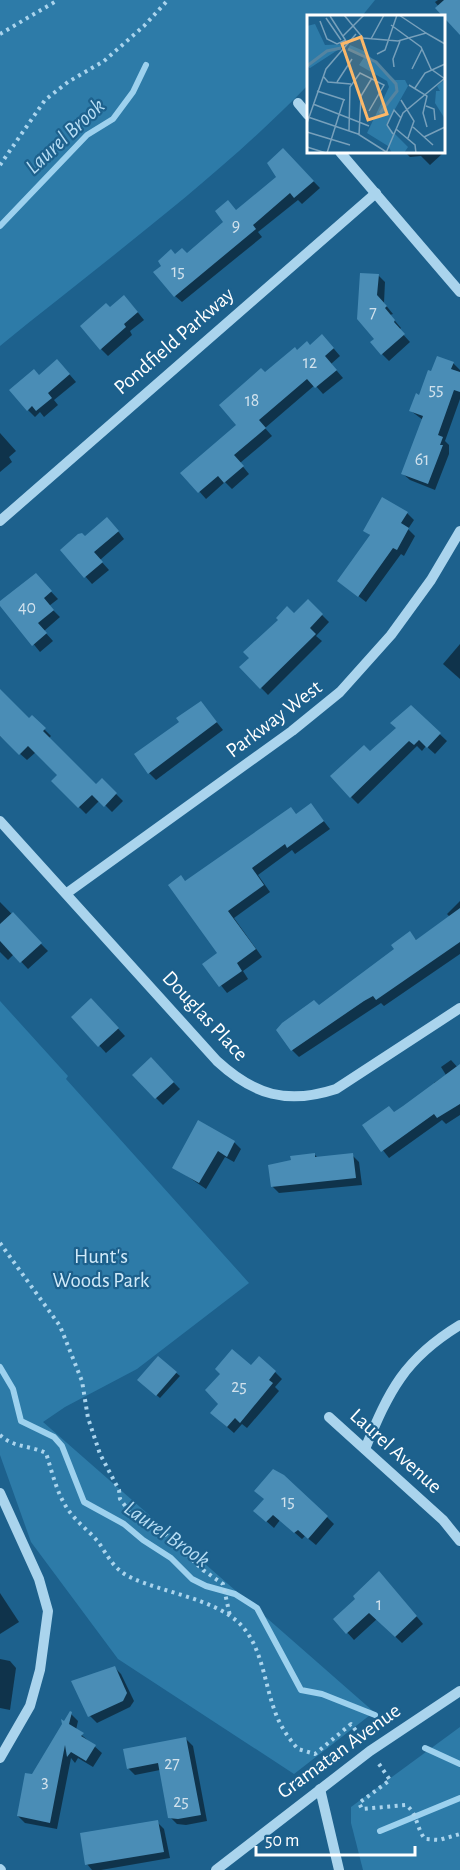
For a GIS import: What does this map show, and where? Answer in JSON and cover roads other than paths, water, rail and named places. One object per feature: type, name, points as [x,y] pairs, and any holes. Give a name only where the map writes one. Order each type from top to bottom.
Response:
[{"type":"street","points":[[298,103],[307,113]]},
{"type":"street","points":[[341,153],[460,292]]},
{"type":"street","name":"Pondfield Parkway","points":[[0,521],[376,193]]},
{"type":"street","name":"Parkway West","points":[[67,893],[292,731],[340,692],[398,626],[431,580],[460,531]]},
{"type":"street","name":"Douglas Place","points":[[0,821],[217,1061],[255,1090],[282,1097],[315,1096],[336,1089],[460,1008]]},
{"type":"street","points":[[365,1449],[394,1385],[415,1359],[439,1338],[460,1325]]},
{"type":"street","name":"Laurel Avenue","points":[[329,1417],[442,1520],[460,1541]]},
{"type":"street","points":[[0,1493],[39,1579],[48,1611],[40,1670],[30,1706],[0,1758]]},
{"type":"street","name":"Gramatan Avenue","points":[[216,1870],[405,1726],[460,1691]]},
{"type":"street","points":[[320,1789],[339,1870]]},
{"type":"waterway","name":"Laurel Brook","points":[[0,226],[87,135],[113,119],[133,92],[146,65]]},
{"type":"waterway","name":"Laurel Brook","points":[[0,1367],[13,1389],[21,1421],[54,1437],[62,1446],[84,1502],[124,1524],[143,1540],[171,1558],[192,1579],[206,1586],[235,1594],[257,1608],[301,1690],[322,1694],[375,1715]]},
{"type":"waterway","name":"Laurel Brook","points":[[425,1748],[460,1764]]},
{"type":"waterway","points":[[380,1831],[460,1798]]},
{"type":"park label","name":"Hunt's Woods Park","points":[[101,1268]]}]
